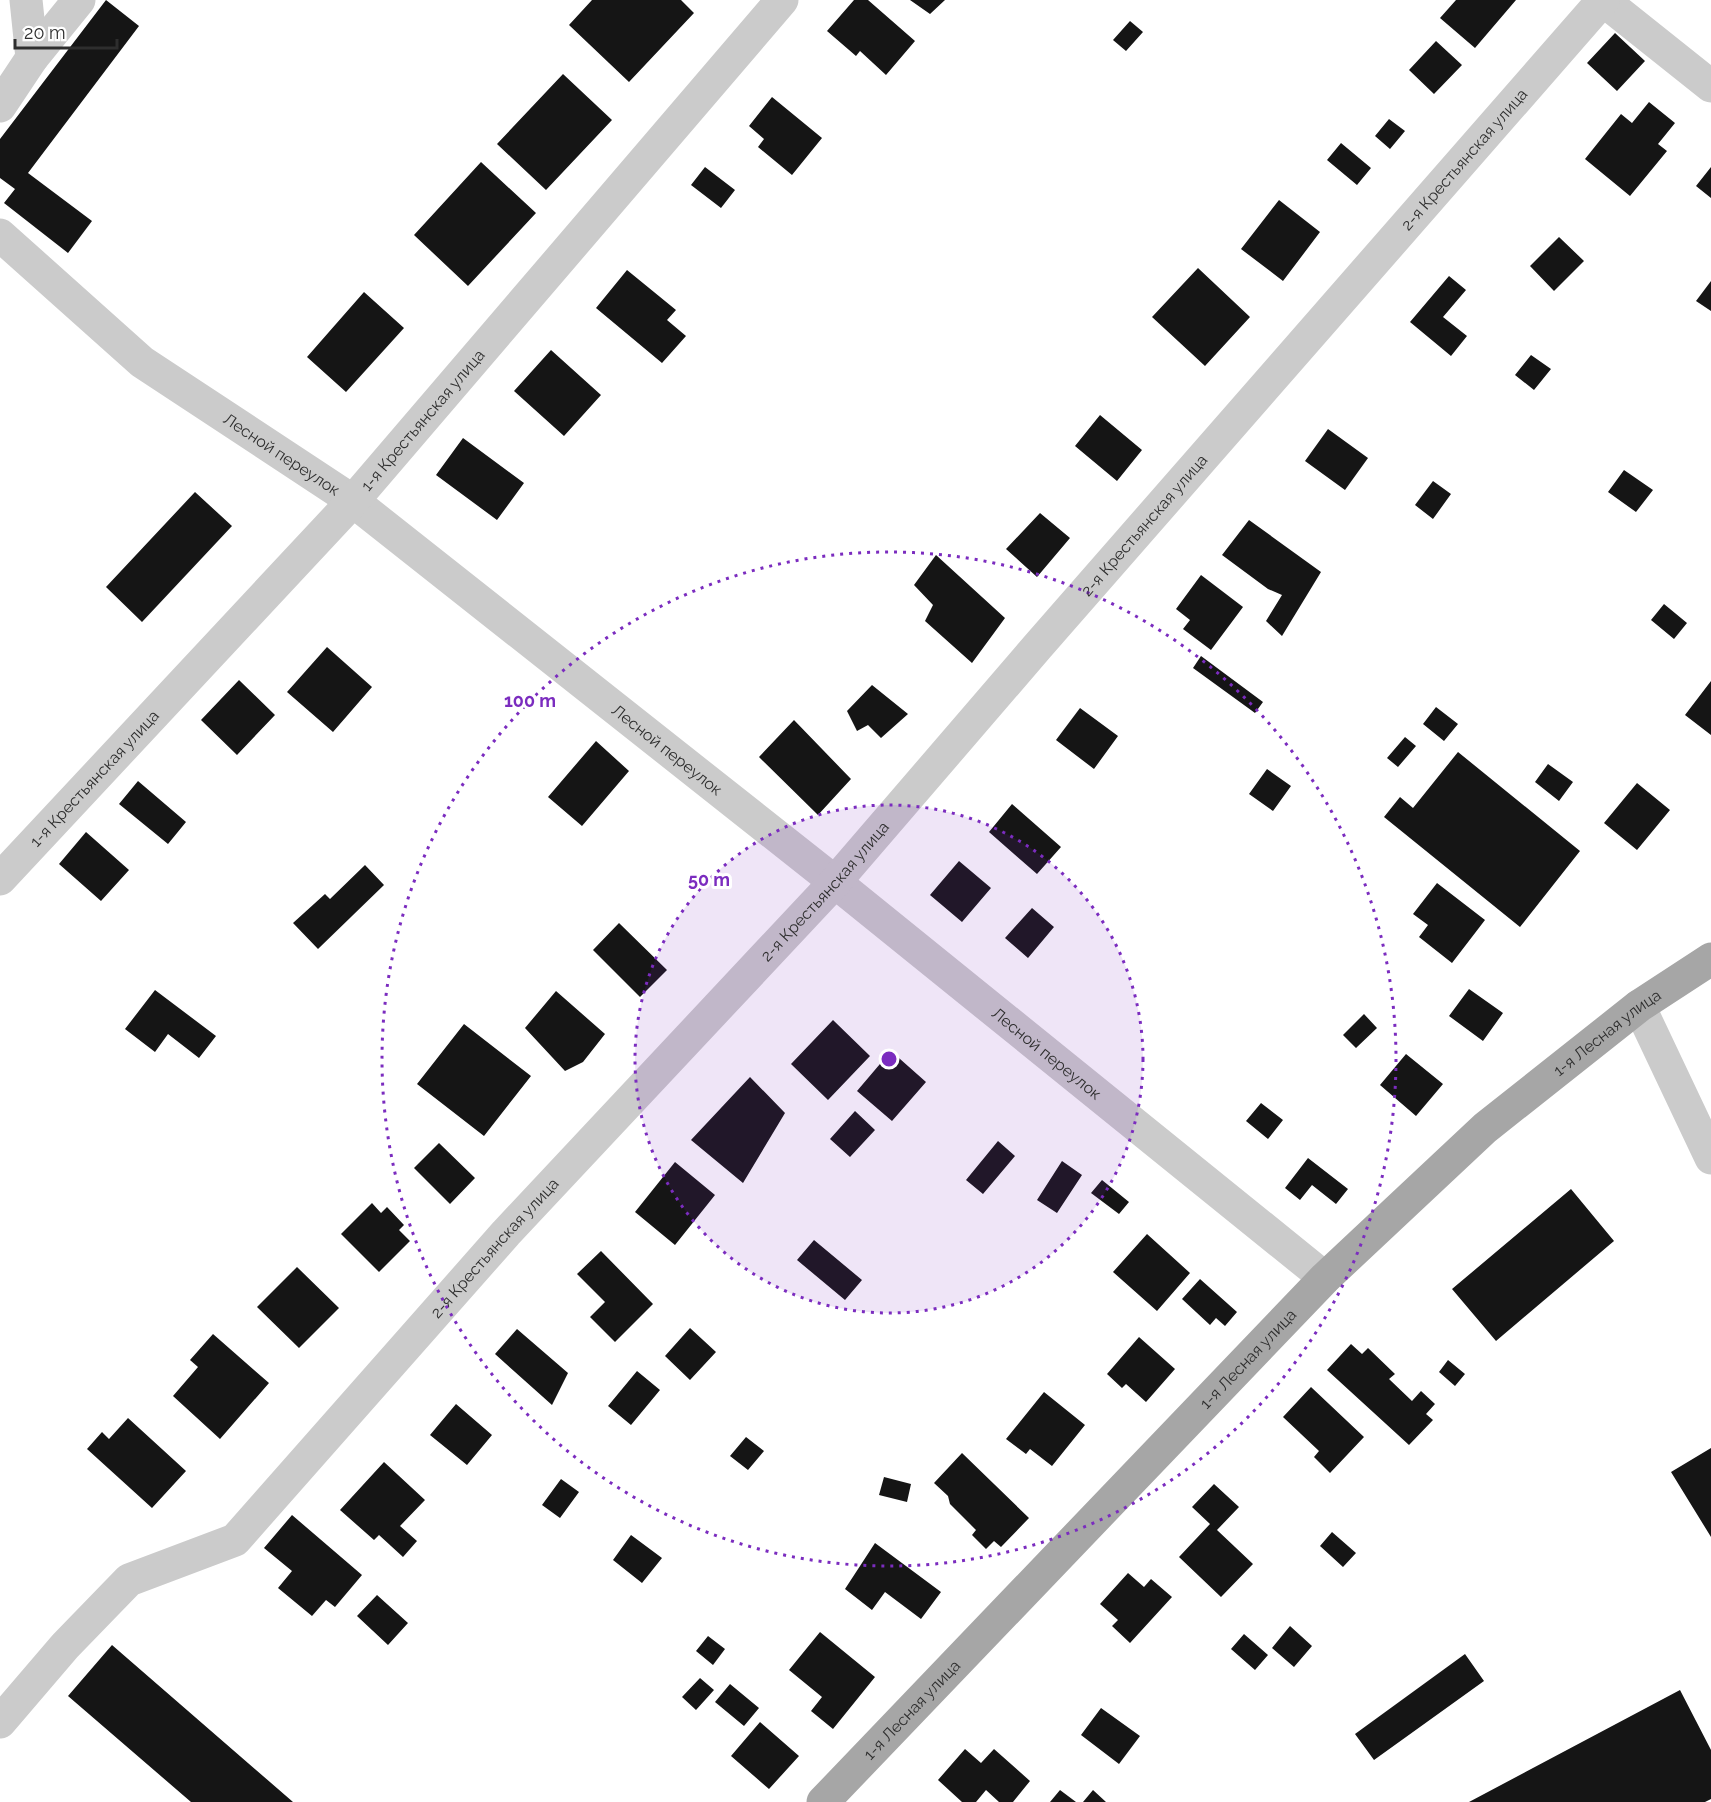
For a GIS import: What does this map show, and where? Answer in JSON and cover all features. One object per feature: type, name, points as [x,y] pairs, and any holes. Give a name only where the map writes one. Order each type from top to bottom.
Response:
[{"type":"main road","name":"1-я Лесная улица","points":[[823,1802],[1325,1278],[1485,1128],[1639,1006],[1711,960]]},
{"type":"street","points":[[26,0],[32,58]]},
{"type":"street","points":[[0,106],[32,58],[79,0]]},
{"type":"street","name":"1-я Крестьянская улица","points":[[0,879],[353,501],[782,0]]},
{"type":"street","points":[[1603,0],[1711,86]]},
{"type":"street","name":"2-я Крестьянская улица","points":[[0,1722],[66,1646],[129,1580],[235,1540],[506,1233],[835,882],[1045,637],[1603,0]]},
{"type":"street","name":"Лесной переулок","points":[[0,235],[142,362],[353,501],[835,882],[1325,1278]]},
{"type":"street","points":[[1639,1006],[1711,1158]]},
{"type":"building","points":[[106,0],[139,26],[28,173],[92,221],[68,253],[4,203],[15,189],[0,178],[0,139]]},
{"type":"building","points":[[592,0],[681,0],[694,13],[629,82],[569,25]]},
{"type":"building","points":[[854,0],[868,0],[915,41],[886,75],[860,51],[856,56],[827,31]]},
{"type":"building","points":[[910,0],[945,0],[930,14]]},
{"type":"building","points":[[1456,0],[1516,0],[1475,48],[1440,18]]},
{"type":"building","points":[[1130,21],[1143,32],[1126,51],[1113,40]]},
{"type":"building","points":[[1615,33],[1645,61],[1617,91],[1587,63]]},
{"type":"building","points":[[1436,41],[1462,65],[1434,94],[1409,70]]},
{"type":"building","points":[[563,74],[612,120],[546,190],[497,144]]},
{"type":"building","points":[[772,97],[822,138],[792,175],[758,147],[764,139],[749,126]]},
{"type":"building","points":[[1649,102],[1675,123],[1658,144],[1667,151],[1630,196],[1585,159],[1621,114],[1632,123]]},
{"type":"building","points":[[1389,119],[1405,131],[1390,149],[1375,136]]},
{"type":"building","points":[[1341,143],[1371,168],[1357,185],[1327,160]]},
{"type":"building","points":[[481,162],[536,213],[468,286],[414,235]]},
{"type":"building","points":[[705,167],[735,190],[721,208],[691,185]]},
{"type":"building","points":[[1711,167],[1711,198],[1696,186]]},
{"type":"building","points":[[1279,200],[1320,232],[1283,281],[1241,249]]},
{"type":"building","points":[[1559,237],[1584,261],[1554,291],[1530,266]]},
{"type":"building","points":[[1198,268],[1250,317],[1205,366],[1152,317]]},
{"type":"building","points":[[627,270],[676,310],[667,320],[686,336],[662,363],[596,308]]},
{"type":"building","points":[[1449,276],[1466,290],[1443,317],[1467,336],[1451,356],[1410,322]]},
{"type":"building","points":[[1711,281],[1711,311],[1696,301]]},
{"type":"building","points":[[364,292],[404,328],[346,392],[307,357]]},
{"type":"building","points":[[551,350],[601,395],[564,436],[514,391]]},
{"type":"building","points":[[1531,355],[1551,369],[1534,390],[1515,375]]},
{"type":"building","points":[[1100,415],[1142,450],[1117,481],[1075,446]]},
{"type":"building","points":[[1328,429],[1368,458],[1345,490],[1305,461]]},
{"type":"building","points":[[463,438],[524,483],[497,520],[436,475]]},
{"type":"building","points":[[1624,470],[1653,490],[1636,512],[1608,492]]},
{"type":"building","points":[[1433,481],[1451,494],[1433,519],[1415,505]]},
{"type":"building","points":[[195,492],[232,526],[142,622],[106,587]]},
{"type":"building","points":[[1040,513],[1070,538],[1037,577],[1006,549]]},
{"type":"building","points":[[1249,520],[1321,572],[1282,636],[1266,621],[1282,595],[1268,589],[1222,555]]},
{"type":"building","points":[[936,555],[1005,618],[972,663],[925,621],[933,605],[914,585]]},
{"type":"building","points":[[1201,575],[1243,607],[1211,650],[1183,629],[1190,620],[1176,609]]},
{"type":"building","points":[[1664,604],[1687,623],[1674,639],[1651,620]]},
{"type":"building","points":[[327,647],[372,687],[333,732],[287,692]]},
{"type":"building","points":[[1201,656],[1263,702],[1255,713],[1193,668]]},
{"type":"building","points":[[239,680],[275,715],[237,755],[201,720]]},
{"type":"building","points":[[1711,681],[1711,735],[1685,715]]},
{"type":"building","points":[[872,685],[908,714],[881,738],[868,725],[857,731],[847,711]]},
{"type":"building","points":[[1436,707],[1458,724],[1444,741],[1423,724]]},
{"type":"building","points":[[1080,708],[1118,736],[1094,769],[1056,740]]},
{"type":"building","points":[[794,720],[851,779],[818,815],[759,757]]},
{"type":"building","points":[[1405,737],[1416,746],[1398,767],[1387,758]]},
{"type":"building","points":[[596,741],[629,771],[582,826],[548,797]]},
{"type":"building","points":[[1458,752],[1580,851],[1520,927],[1384,817],[1400,797],[1413,808]]},
{"type":"building","points":[[1548,764],[1573,782],[1559,801],[1535,782]]},
{"type":"building","points":[[1267,769],[1291,786],[1273,811],[1249,794]]},
{"type":"building","points":[[138,781],[186,822],[168,844],[119,804]]},
{"type":"building","points":[[1637,783],[1670,810],[1637,850],[1604,823]]},
{"type":"building","points":[[1012,804],[1061,847],[1037,874],[989,832]]},
{"type":"building","points":[[86,832],[129,870],[101,901],[59,864]]},
{"type":"building","points":[[959,861],[991,888],[962,922],[930,895]]},
{"type":"building","points":[[365,865],[384,885],[318,949],[293,923],[325,894],[330,899]]},
{"type":"building","points":[[1437,883],[1485,920],[1452,963],[1419,937],[1428,925],[1413,914]]},
{"type":"building","points":[[1032,908],[1054,927],[1028,958],[1005,938]]},
{"type":"building","points":[[619,923],[667,970],[640,997],[593,950]]},
{"type":"building","points":[[1469,989],[1503,1013],[1483,1041],[1449,1016]]},
{"type":"building","points":[[155,990],[216,1036],[199,1058],[168,1034],[155,1052],[125,1029]]},
{"type":"building","points":[[556,991],[605,1034],[583,1062],[565,1071],[525,1028]]},
{"type":"building","points":[[1364,1014],[1377,1028],[1356,1048],[1343,1035]]},
{"type":"building","points":[[833,1020],[870,1056],[828,1100],[791,1064]]},
{"type":"building","points":[[464,1024],[531,1076],[484,1136],[417,1084]]},
{"type":"building","points":[[891,1051],[926,1082],[892,1121],[857,1091]]},
{"type":"building","points":[[1406,1054],[1443,1084],[1416,1116],[1380,1085]]},
{"type":"building","points":[[750,1077],[785,1113],[743,1183],[691,1140]]},
{"type":"building","points":[[1261,1103],[1283,1120],[1268,1139],[1246,1121]]},
{"type":"building","points":[[855,1111],[875,1130],[850,1157],[830,1139]]},
{"type":"building","points":[[998,1141],[1015,1156],[983,1194],[966,1180]]},
{"type":"building","points":[[439,1143],[475,1178],[450,1204],[414,1168]]},
{"type":"building","points":[[1308,1158],[1348,1189],[1336,1204],[1312,1185],[1300,1200],[1285,1188]]},
{"type":"building","points":[[1062,1161],[1082,1175],[1057,1213],[1037,1200]]},
{"type":"building","points":[[675,1162],[715,1195],[675,1245],[635,1212]]},
{"type":"building","points":[[1102,1180],[1129,1202],[1119,1214],[1091,1193]]},
{"type":"building","points":[[1571,1189],[1614,1241],[1496,1341],[1452,1289]]},
{"type":"building","points":[[372,1203],[381,1213],[387,1207],[404,1225],[399,1230],[410,1241],[379,1272],[341,1234]]},
{"type":"building","points":[[1147,1234],[1190,1273],[1157,1311],[1113,1272]]},
{"type":"building","points":[[814,1240],[862,1280],[845,1300],[797,1260]]},
{"type":"building","points":[[601,1251],[653,1304],[615,1342],[590,1317],[605,1302],[577,1274]]},
{"type":"building","points":[[297,1267],[339,1308],[299,1348],[257,1307]]},
{"type":"building","points":[[1200,1279],[1237,1312],[1225,1326],[1216,1318],[1210,1325],[1182,1299]]},
{"type":"building","points":[[690,1328],[716,1352],[690,1380],[665,1356]]},
{"type":"building","points":[[517,1329],[568,1373],[552,1405],[495,1354]]},
{"type":"building","points":[[213,1334],[269,1383],[220,1439],[173,1396],[198,1367],[190,1360]]},
{"type":"building","points":[[1139,1337],[1175,1369],[1146,1402],[1126,1384],[1122,1388],[1107,1374]]},
{"type":"building","points":[[1351,1344],[1362,1354],[1368,1348],[1395,1374],[1389,1379],[1412,1401],[1421,1391],[1435,1404],[1426,1414],[1433,1420],[1409,1445],[1327,1370]]},
{"type":"building","points":[[1448,1360],[1465,1374],[1455,1386],[1439,1372]]},
{"type":"building","points":[[637,1371],[660,1390],[631,1425],[608,1406]]},
{"type":"building","points":[[1311,1387],[1364,1437],[1330,1473],[1314,1457],[1319,1451],[1283,1417]]},
{"type":"building","points":[[1044,1392],[1085,1425],[1052,1466],[1030,1449],[1026,1454],[1006,1439]]},
{"type":"building","points":[[456,1404],[492,1435],[467,1465],[430,1435]]},
{"type":"building","points":[[128,1418],[186,1471],[152,1508],[87,1449],[102,1432],[109,1439]]},
{"type":"building","points":[[746,1437],[764,1451],[748,1470],[730,1456]]},
{"type":"building","points":[[1711,1448],[1711,1537],[1671,1472]]},
{"type":"building","points":[[962,1453],[1029,1518],[1001,1547],[994,1541],[986,1549],[972,1535],[976,1530],[950,1504],[948,1496],[934,1483]]},
{"type":"building","points":[[384,1462],[425,1500],[400,1526],[417,1541],[403,1557],[379,1535],[374,1540],[340,1510]]},
{"type":"building","points":[[884,1477],[911,1484],[907,1502],[879,1495]]},
{"type":"building","points":[[561,1479],[579,1492],[560,1518],[542,1505]]},
{"type":"building","points":[[1214,1484],[1239,1507],[1217,1530],[1253,1564],[1221,1597],[1179,1557],[1210,1524],[1192,1507]]},
{"type":"building","points":[[292,1515],[362,1575],[335,1607],[326,1600],[312,1616],[278,1588],[292,1571],[264,1548]]},
{"type":"building","points":[[1332,1532],[1356,1553],[1343,1567],[1320,1546]]},
{"type":"building","points":[[631,1535],[662,1558],[642,1583],[613,1560]]},
{"type":"building","points":[[875,1543],[941,1592],[921,1619],[885,1592],[872,1610],[845,1589]]},
{"type":"building","points":[[1128,1573],[1144,1587],[1151,1579],[1172,1597],[1130,1643],[1112,1626],[1118,1620],[1100,1604]]},
{"type":"building","points":[[377,1595],[408,1623],[388,1645],[357,1616]]},
{"type":"building","points":[[1290,1626],[1312,1646],[1294,1667],[1272,1648]]},
{"type":"building","points":[[820,1632],[875,1677],[833,1729],[811,1711],[822,1697],[789,1670]]},
{"type":"building","points":[[1244,1634],[1268,1655],[1255,1670],[1231,1649]]},
{"type":"building","points":[[708,1636],[725,1649],[713,1665],[696,1651]]},
{"type":"building","points":[[112,1645],[293,1802],[191,1802],[68,1696]]},
{"type":"building","points":[[1465,1654],[1484,1681],[1374,1760],[1355,1734]]},
{"type":"building","points":[[700,1678],[714,1690],[696,1710],[682,1697]]},
{"type":"building","points":[[730,1684],[759,1708],[744,1726],[715,1702]]},
{"type":"building","points":[[1680,1690],[1711,1750],[1711,1799],[1705,1802],[1469,1802]]},
{"type":"building","points":[[1101,1708],[1140,1736],[1119,1764],[1081,1735]]},
{"type":"building","points":[[760,1722],[799,1756],[769,1789],[731,1756]]},
{"type":"building","points":[[965,1749],[981,1763],[994,1749],[1030,1781],[1013,1802],[999,1802],[986,1790],[976,1802],[962,1802],[938,1780]]},
{"type":"building","points":[[1060,1790],[1076,1802],[1050,1802]]},
{"type":"building","points":[[1093,1790],[1106,1802],[1083,1802]]}]
